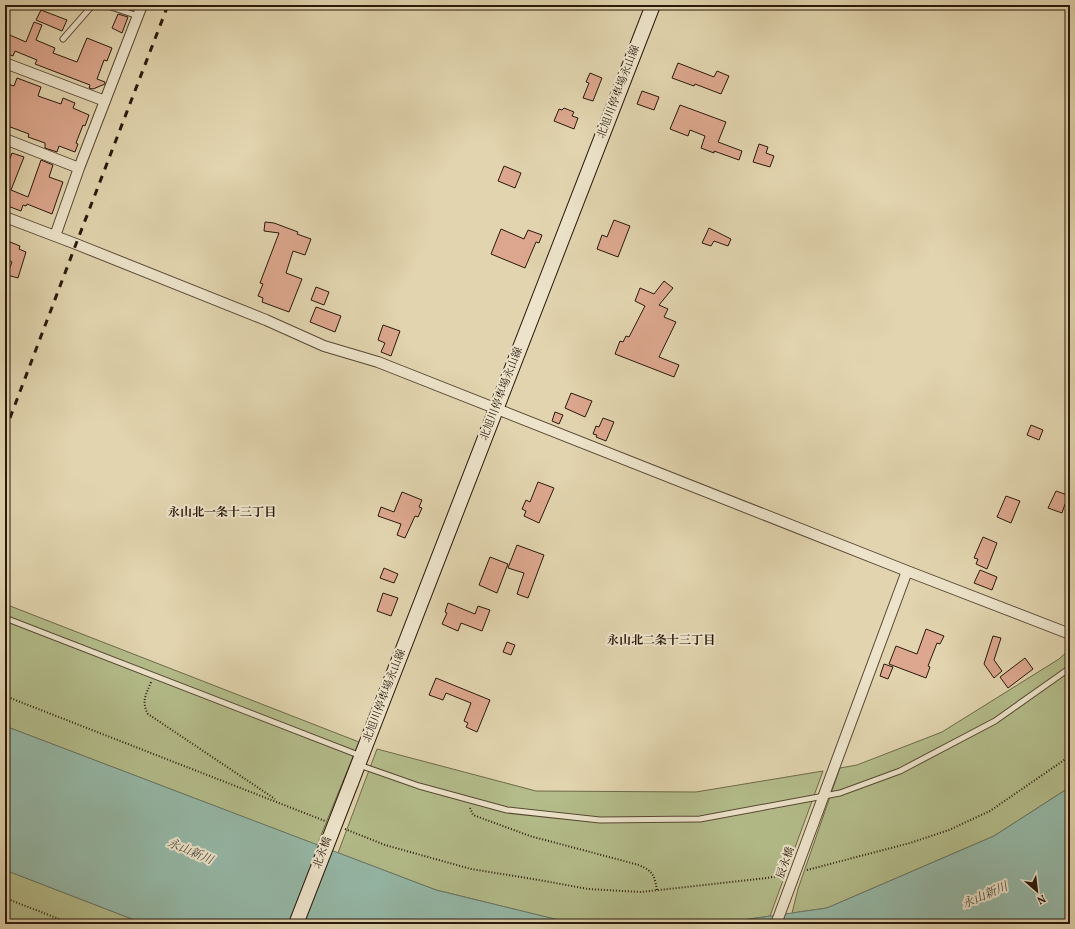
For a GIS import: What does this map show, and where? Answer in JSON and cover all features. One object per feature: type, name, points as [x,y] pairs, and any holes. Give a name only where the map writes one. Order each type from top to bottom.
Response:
[{"type":"main road","name":"北旭川停車場永山線","points":[[351,783],[653,5]]},
{"type":"main road","name":"北永橋","points":[[296,924],[351,783]]},
{"type":"street","points":[[54,236],[142,5]]},
{"type":"street","points":[[5,63],[105,101]]},
{"type":"street","points":[[5,139],[79,168]]},
{"type":"street","points":[[5,217],[266,320],[324,346],[378,362],[1070,634]]},
{"type":"street","name":"辰永橋","points":[[776,924],[907,571]]},
{"type":"lane","points":[[64,39],[91,7],[96,5]]},
{"type":"lane","points":[[105,5],[138,16]]},
{"type":"lane","points":[[5,618],[153,675],[360,760],[419,786],[506,810],[600,820],[700,819],[840,793],[900,771],[995,721],[1070,668]]},
{"type":"path","points":[[153,675],[144,701],[148,714],[280,802]]},
{"type":"path","points":[[5,696],[329,822]]},
{"type":"path","points":[[801,871],[822,867],[910,843],[949,830],[990,811],[1070,756]]},
{"type":"path","points":[[464,798],[473,815],[530,836],[649,869],[653,874],[657,890]]},
{"type":"path","points":[[343,828],[385,845],[471,869],[588,889],[641,892],[767,878],[787,874]]},
{"type":"path","points":[[5,898],[72,924]]},
{"type":"green space","points":[[5,604],[359,742],[317,845],[5,726]]},
{"type":"green space","points":[[1070,649],[1070,787],[994,836],[827,908],[792,913],[798,889],[840,768],[857,765],[942,732],[1059,659]]},
{"type":"green space","points":[[377,749],[536,791],[696,792],[823,771],[770,916],[715,924],[575,924],[436,890],[338,853]]},
{"type":"green space","points":[[5,870],[145,924],[5,924]]},
{"type":"water","name":"永山新川","points":[[5,726],[436,890],[575,924],[145,924],[5,870]]},
{"type":"water","name":"永山新川","points":[[1070,787],[1070,924],[715,924],[827,908],[994,836]]},
{"type":"building","points":[[41,10],[67,20],[62,31],[36,20]]},
{"type":"building","points":[[118,14],[128,17],[122,33],[112,28]]},
{"type":"building","points":[[34,22],[42,25],[36,40],[55,48],[53,53],[77,62],[87,38],[112,48],[107,61],[104,60],[97,79],[105,82],[105,84],[93,89],[89,88],[90,85],[35,64],[37,60],[15,51],[13,56],[5,53],[5,33],[26,42]]},
{"type":"building","points":[[678,63],[714,77],[717,71],[729,76],[721,94],[695,84],[694,86],[672,78]]},
{"type":"building","points":[[590,73],[602,78],[593,101],[583,98],[589,83],[586,82]]},
{"type":"building","points":[[17,78],[41,87],[38,96],[61,104],[63,98],[75,103],[73,108],[89,115],[85,126],[83,125],[76,143],[78,144],[75,152],[59,146],[57,152],[45,148],[45,143],[28,137],[29,134],[5,125],[5,83],[14,86]]},
{"type":"building","points":[[642,91],[659,97],[654,110],[637,104]]},
{"type":"building","points":[[680,105],[726,122],[718,142],[742,151],[739,160],[701,148],[705,136],[690,130],[688,136],[670,129]]},
{"type":"building","points":[[564,108],[574,112],[572,116],[578,118],[574,129],[554,121],[559,109],[562,110]]},
{"type":"building","points":[[759,144],[768,147],[766,153],[774,156],[770,167],[753,162]]},
{"type":"building","points":[[12,153],[24,157],[11,190],[28,197],[41,160],[53,165],[49,177],[63,182],[52,214],[27,204],[26,206],[23,205],[21,211],[5,205],[5,172]]},
{"type":"building","points":[[504,166],[521,173],[515,188],[498,181]]},
{"type":"building","points":[[614,220],[630,226],[618,257],[597,249],[602,235],[607,237]]},
{"type":"building","points":[[265,222],[274,223],[298,232],[297,234],[311,239],[305,255],[293,251],[286,273],[302,279],[289,312],[262,302],[263,298],[258,296],[263,284],[260,283],[279,233],[264,231]]},
{"type":"building","points":[[709,228],[731,239],[728,246],[714,241],[711,246],[702,243]]},
{"type":"building","points":[[501,229],[524,239],[528,230],[542,235],[539,243],[536,242],[525,268],[491,254]]},
{"type":"building","points":[[10,242],[20,246],[19,249],[26,252],[18,278],[7,275],[12,262],[5,259],[5,244],[9,246]]},
{"type":"building","points":[[664,281],[673,288],[659,305],[668,309],[664,317],[676,322],[659,357],[679,365],[674,377],[615,354],[620,341],[623,342],[626,336],[629,337],[645,306],[635,301],[640,288],[654,294]]},
{"type":"building","points":[[316,287],[329,292],[324,305],[311,300]]},
{"type":"building","points":[[316,307],[341,316],[335,332],[310,322]]},
{"type":"building","points":[[383,325],[400,331],[391,356],[381,352],[385,343],[378,340]]},
{"type":"building","points":[[571,393],[592,401],[585,417],[565,408]]},
{"type":"building","points":[[555,412],[563,415],[559,424],[552,421]]},
{"type":"building","points":[[603,418],[614,422],[606,441],[596,437],[597,435],[593,434],[596,426],[599,427]]},
{"type":"building","points":[[1031,425],[1043,430],[1039,440],[1027,435]]},
{"type":"building","points":[[538,482],[554,488],[539,523],[524,516],[526,511],[522,509],[526,500],[530,502]]},
{"type":"building","points":[[1056,491],[1070,496],[1068,505],[1065,504],[1062,513],[1048,508]]},
{"type":"building","points":[[402,492],[422,500],[419,507],[422,508],[418,517],[415,516],[405,538],[397,535],[401,524],[378,516],[381,507],[394,512]]},
{"type":"building","points":[[1006,496],[1020,501],[1011,523],[997,517]]},
{"type":"building","points":[[983,537],[997,543],[987,569],[976,564],[978,559],[974,558]]},
{"type":"building","points":[[517,545],[544,555],[528,598],[517,594],[524,573],[508,568]]},
{"type":"building","points":[[490,557],[508,564],[497,593],[479,585]]},
{"type":"building","points":[[384,568],[398,574],[394,583],[380,578]]},
{"type":"building","points":[[980,570],[997,577],[992,590],[974,583]]},
{"type":"building","points":[[383,593],[398,598],[391,616],[377,611]]},
{"type":"building","points":[[448,603],[475,614],[478,606],[490,610],[482,631],[461,623],[458,631],[442,624],[447,613],[445,612]]},
{"type":"building","points":[[926,629],[944,636],[940,644],[937,643],[928,666],[930,667],[926,678],[889,664],[896,646],[917,654]]},
{"type":"building","points":[[993,636],[1001,638],[994,660],[1002,671],[994,678],[984,664]]},
{"type":"building","points":[[507,642],[515,645],[511,655],[503,652]]},
{"type":"building","points":[[1025,658],[1033,669],[1008,688],[1000,677]]},
{"type":"building","points":[[884,664],[893,667],[888,679],[880,676]]},
{"type":"building","points":[[436,678],[490,700],[477,732],[466,727],[468,723],[464,721],[471,703],[446,693],[443,700],[429,695]]},
{"type":"railway","points":[[5,431],[168,5]]},
{"type":"district","name":"永山北一条十三丁目","points":[[222,513]]},
{"type":"district","name":"永山北二条十三丁目","points":[[661,641]]}]
